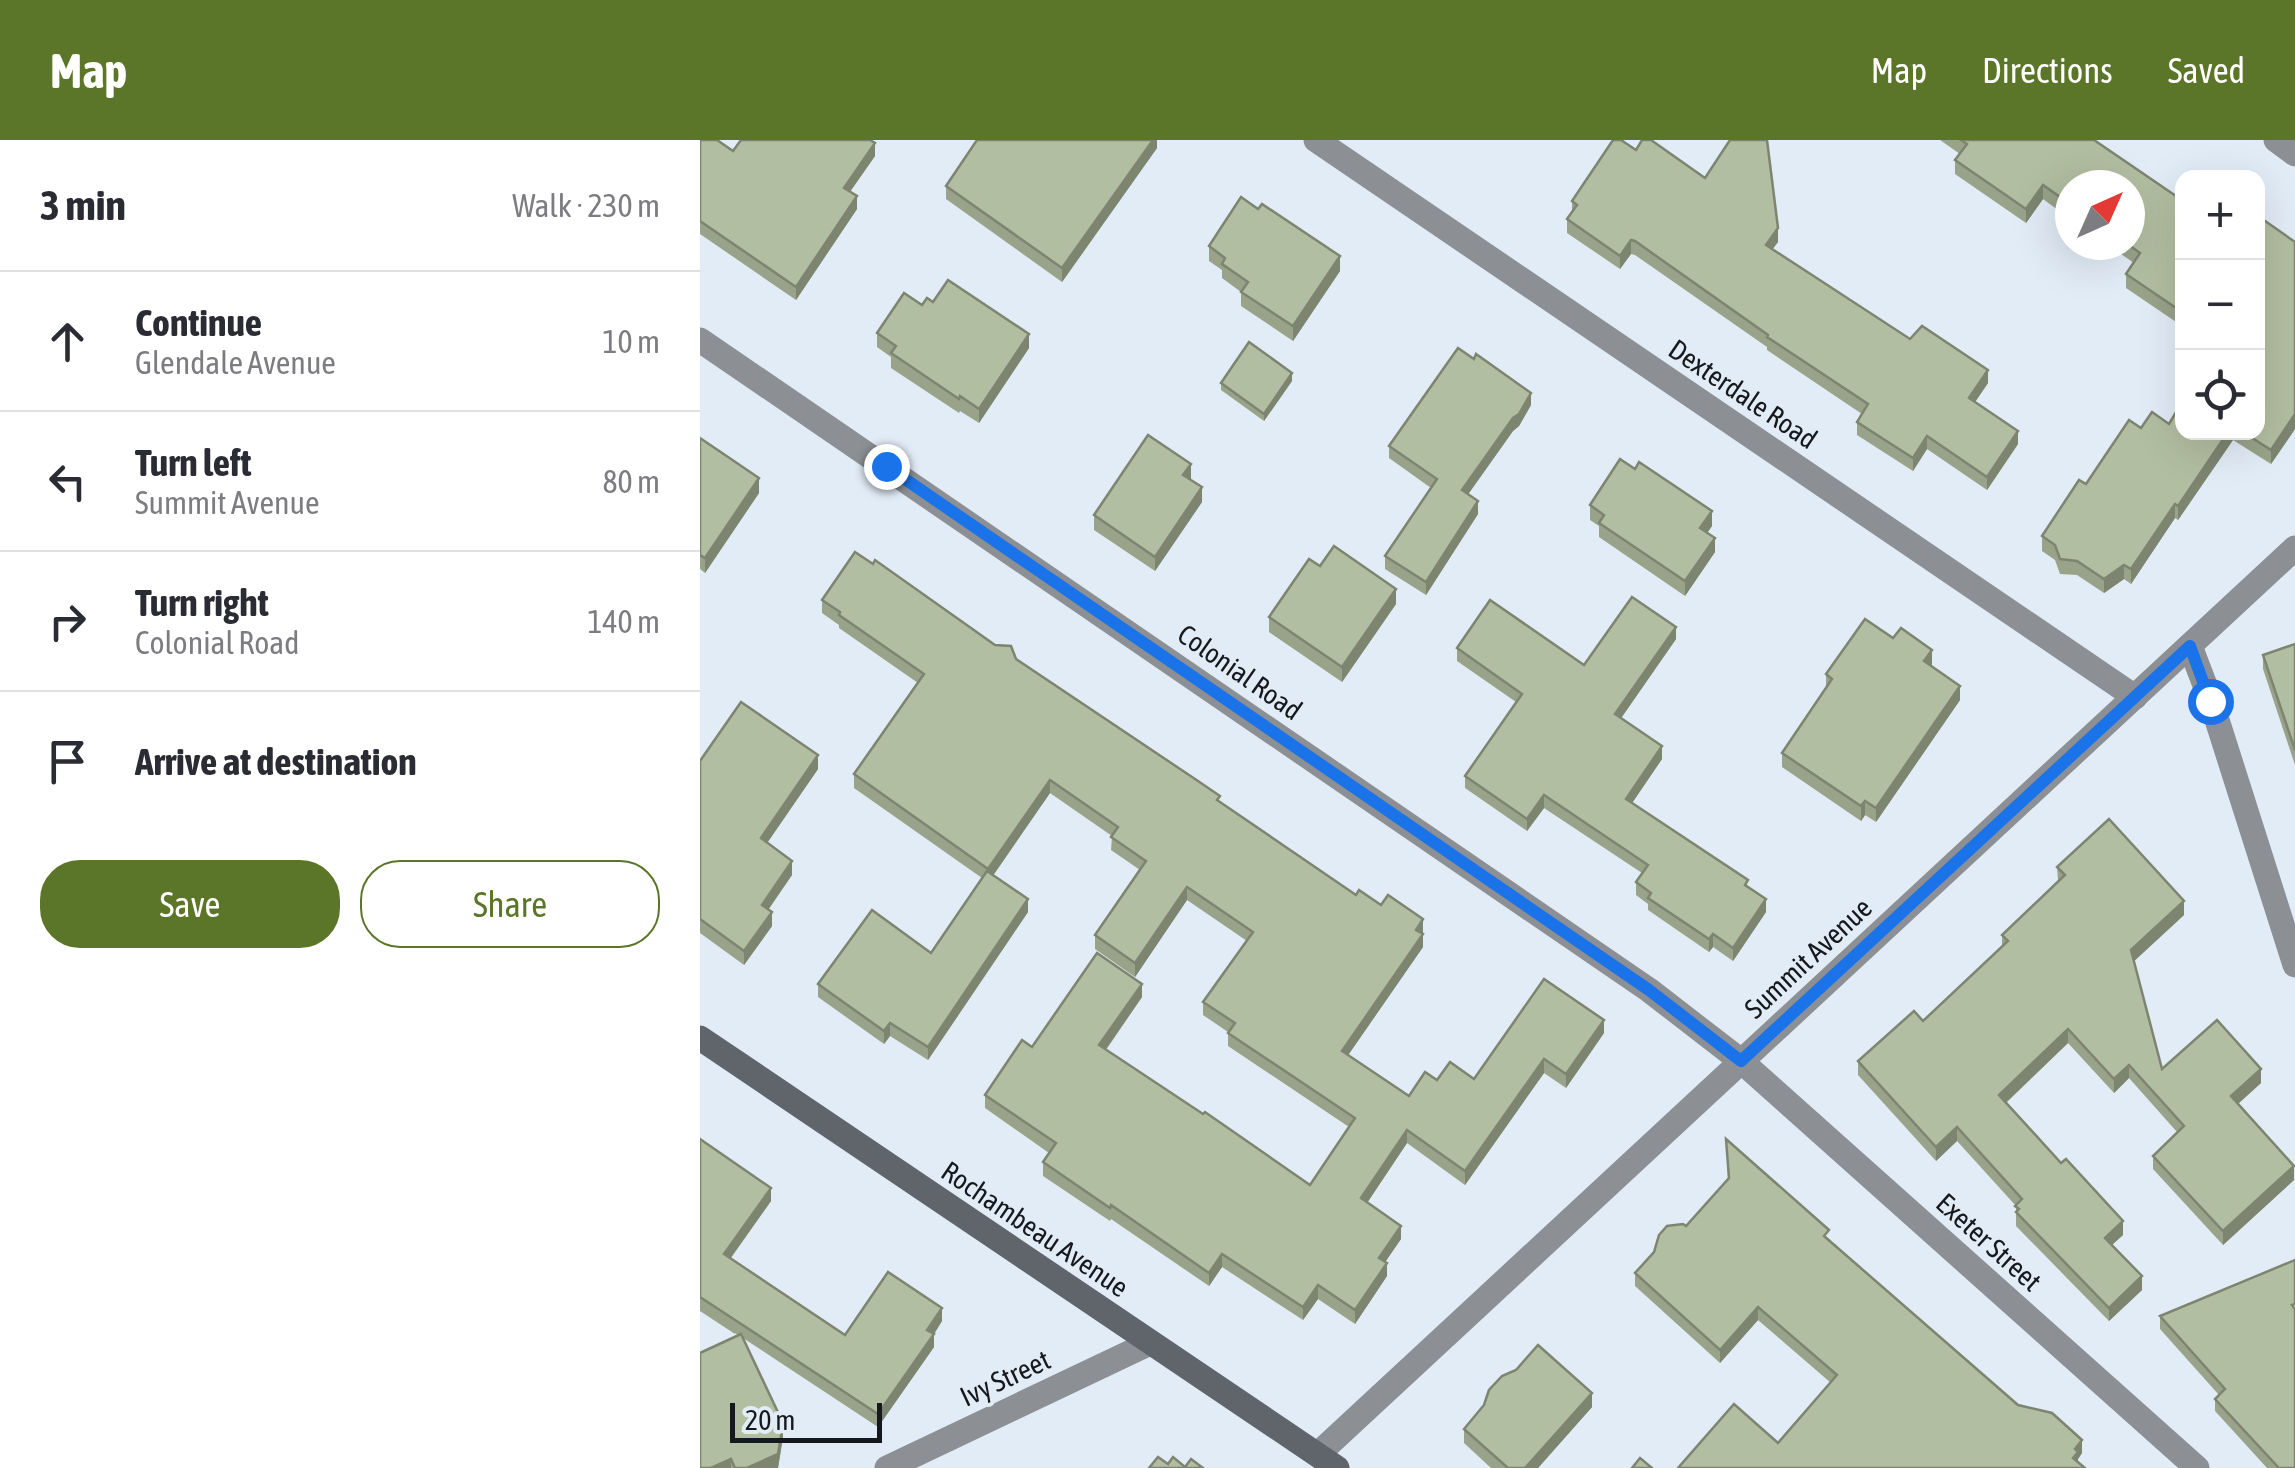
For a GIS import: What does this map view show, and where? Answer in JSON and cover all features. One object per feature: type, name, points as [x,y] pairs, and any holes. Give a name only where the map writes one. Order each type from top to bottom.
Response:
[{"type":"street","name":"Dexterdale Road","points":[[1316,140],[2135,697]]},
{"type":"street","points":[[2276,140],[2295,154]]},
{"type":"street","name":"Colonial Road","points":[[700,340],[1649,990],[1741,1061]]},
{"type":"street","name":"Summit Avenue","points":[[1328,1461],[1741,1061],[2295,548]]},
{"type":"street","points":[[2190,646],[2295,966]]},
{"type":"street","name":"Rochambeau Avenue","points":[[700,1038],[1328,1461]]},
{"type":"street","name":"Exeter Street","points":[[1741,1061],[2197,1468]]},
{"type":"street","name":"Ivy Street","points":[[886,1468],[915,1462],[1150,1343]]},
{"type":"building","points":[[700,140],[717,140],[733,151],[741,140],[875,143],[844,188],[857,196],[796,287],[700,221]]},
{"type":"building","points":[[977,140],[1153,140],[1062,268],[946,186]]},
{"type":"building","points":[[1613,140],[1621,140],[1636,150],[1642,140],[1651,140],[1705,178],[1730,140],[1767,140],[1778,228],[1766,245],[1910,339],[1922,326],[1988,370],[1969,398],[2018,431],[1987,477],[1927,436],[1913,458],[1857,422],[1868,404],[1635,241],[1631,240],[1620,256],[1567,219],[1577,205],[1572,201]]},
{"type":"building","points":[[1961,140],[2094,140],[2138,170],[2055,170],[2055,193],[2043,185],[2026,209],[1955,160],[1967,144]]},
{"type":"building","points":[[2145,175],[2175,195],[2175,307],[2126,274],[2135,260],[2145,260]]},
{"type":"building","points":[[1241,197],[1258,209],[1262,204],[1340,256],[1293,326],[1241,292],[1248,282],[1222,264],[1225,258],[1209,246]]},
{"type":"building","points":[[2265,221],[2295,242],[2295,414],[2271,450],[2255,440],[2265,440]]},
{"type":"building","points":[[948,280],[1029,334],[979,409],[891,353],[896,346],[877,333],[904,293],[922,305],[927,298],[933,302]]},
{"type":"building","points":[[1249,342],[1292,373],[1264,414],[1221,383]]},
{"type":"building","points":[[1458,348],[1474,359],[1476,354],[1531,393],[1462,490],[1478,501],[1426,582],[1385,556],[1437,479],[1389,446]]},
{"type":"building","points":[[2152,412],[2169,424],[2175,414],[2175,440],[2223,440],[2131,569],[2124,565],[2104,579],[2077,561],[2060,559],[2055,545],[2042,536],[2079,480],[2086,484],[2129,420],[2141,428]]},
{"type":"building","points":[[1148,435],[1191,464],[1183,475],[1202,487],[1155,557],[1094,515]]},
{"type":"building","points":[[700,438],[759,478],[705,558],[700,555]]},
{"type":"building","points":[[1620,459],[1635,469],[1639,462],[1712,511],[1700,528],[1715,538],[1685,581],[1599,523],[1604,515],[1590,505]]},
{"type":"building","points":[[1334,546],[1396,589],[1342,667],[1269,617],[1309,559],[1320,566]]},
{"type":"building","points":[[855,552],[873,564],[875,560],[995,645],[1011,646],[1016,659],[1220,796],[1217,800],[1356,895],[1359,890],[1381,905],[1388,895],[1423,919],[1416,930],[1423,934],[1342,1051],[1409,1096],[1425,1072],[1437,1080],[1450,1062],[1474,1079],[1544,979],[1604,1020],[1566,1074],[1544,1059],[1465,1171],[1407,1130],[1361,1198],[1401,1226],[1379,1258],[1387,1263],[1355,1310],[1318,1285],[1303,1307],[1222,1254],[1209,1273],[1043,1162],[1056,1143],[985,1095],[1022,1040],[1032,1047],[1097,953],[1142,984],[1099,1045],[1310,1185],[1355,1118],[1228,1033],[1235,1023],[1203,1002],[1253,932],[1187,887],[1135,963],[1095,935],[1146,861],[1111,837],[1118,827],[1050,780],[988,869],[854,774],[924,674],[822,600]]},
{"type":"building","points":[[1632,597],[1676,627],[1615,714],[1662,746],[1626,799],[1748,880],[1745,885],[1766,899],[1733,948],[1713,934],[1709,939],[1648,898],[1651,893],[1636,882],[1648,865],[1544,795],[1527,819],[1465,776],[1522,694],[1457,648],[1490,600],[1584,665]]},
{"type":"building","points":[[1865,619],[1893,638],[1901,628],[1932,650],[1924,661],[1960,686],[1876,808],[1865,801],[1861,806],[1782,753],[1832,679],[1826,674]]},
{"type":"building","points":[[2295,644],[2295,750],[2263,655]]},
{"type":"building","points":[[741,702],[818,755],[761,838],[792,861],[762,905],[772,912],[744,951],[700,919],[700,761]]},
{"type":"building","points":[[2109,819],[2184,901],[2131,950],[2162,1069],[2217,1020],[2261,1069],[2231,1096],[2294,1166],[2223,1231],[2153,1156],[2184,1126],[2129,1065],[2114,1079],[2068,1029],[1999,1095],[2061,1163],[2066,1159],[2123,1221],[2105,1238],[2142,1276],[2109,1308],[2016,1212],[2019,1209],[2015,1206],[2022,1199],[1957,1127],[1936,1147],[1858,1061],[1914,1011],[1923,1021],[2008,941],[2002,935],[2065,875],[2057,867]]},
{"type":"building","points":[[987,871],[1028,899],[928,1047],[890,1023],[884,1031],[818,984],[872,910],[931,953]]},
{"type":"building","points":[[700,1139],[771,1188],[724,1254],[845,1335],[888,1272],[942,1308],[927,1330],[934,1334],[878,1414],[700,1297]]},
{"type":"building","points":[[1726,1139],[1829,1230],[1824,1236],[2018,1405],[2052,1413],[2082,1440],[2073,1458],[2085,1468],[1678,1468],[1734,1404],[1778,1443],[1837,1375],[1758,1307],[1720,1350],[1635,1273],[1654,1252],[1659,1235],[1667,1226],[1686,1226],[1729,1178]]},
{"type":"building","points":[[2295,1260],[2295,1468],[2279,1468],[2215,1399],[2225,1389],[2160,1316]]},
{"type":"building","points":[[741,1334],[783,1423],[778,1454],[747,1468],[735,1468],[731,1459],[711,1468],[700,1468],[700,1353]]},
{"type":"building","points":[[1538,1345],[1592,1393],[1525,1468],[1508,1468],[1464,1429],[1484,1405],[1489,1390],[1502,1376],[1516,1370]]},
{"type":"building","points":[[1158,1457],[1168,1464],[1173,1457],[1185,1467],[1191,1459],[1203,1468],[1149,1468]]},
{"type":"building","points":[[1640,1458],[1652,1468],[1632,1468]]},
{"type":"route","points":[[886,466],[1649,990],[1741,1061],[2190,646],[2210,701]]}]
